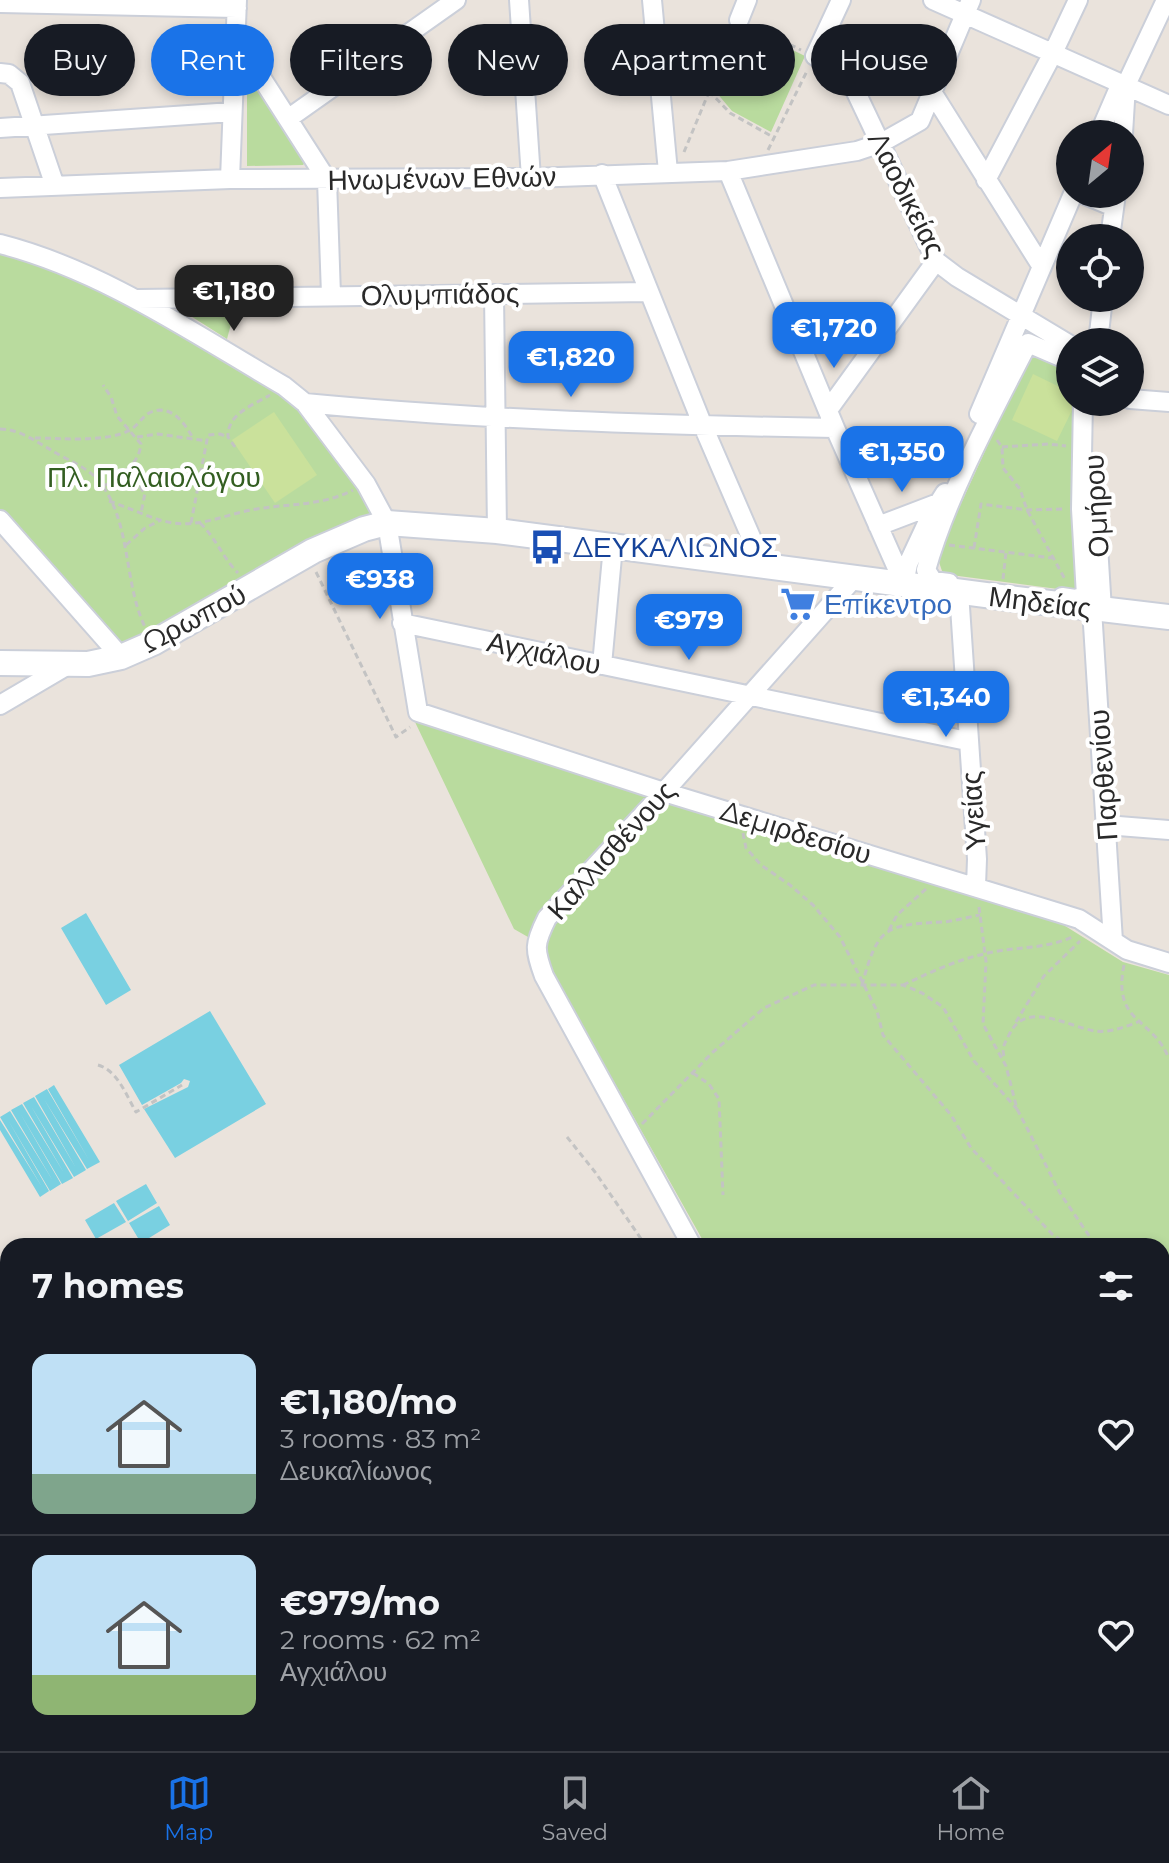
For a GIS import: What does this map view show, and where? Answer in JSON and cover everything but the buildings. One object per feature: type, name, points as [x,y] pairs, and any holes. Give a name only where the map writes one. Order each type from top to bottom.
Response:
[{"type":"street","points":[[289,118],[431,7],[456,0]]},
{"type":"street","points":[[519,0],[531,178]]},
{"type":"street","points":[[652,0],[672,172]]},
{"type":"street","points":[[739,20],[747,0]]},
{"type":"street","points":[[830,24],[841,0]]},
{"type":"street","points":[[933,0],[968,7],[1053,53],[1169,105]]},
{"type":"street","points":[[986,180],[1078,0]]},
{"type":"street","points":[[1106,120],[1166,0]]},
{"type":"street","points":[[0,3],[241,3],[238,24]]},
{"type":"street","name":"Ηνωμένων Εθνών","points":[[957,33],[968,7]]},
{"type":"street","points":[[0,73],[9,74],[20,83],[55,186]]},
{"type":"street","points":[[1123,120],[1124,84]]},
{"type":"street","points":[[274,95],[327,180],[331,295]]},
{"type":"street","points":[[230,179],[233,96]]},
{"type":"street","name":"Λαοδικείας","points":[[858,96],[936,261],[957,277],[1056,336]]},
{"type":"street","name":"Ηνωμένων Εθνών","points":[[0,188],[230,179],[531,178],[759,168],[857,151],[881,143],[920,121],[930,96]]},
{"type":"street","points":[[934,96],[1042,267]]},
{"type":"street","points":[[0,128],[232,112]]},
{"type":"street","points":[[728,171],[904,584],[917,569],[940,521],[941,502],[1067,208]]},
{"type":"street","points":[[602,174],[703,426],[763,565]]},
{"type":"street","points":[[0,244],[35,253],[135,299],[284,386],[305,403],[366,484],[387,523],[402,623],[423,714]]},
{"type":"street","points":[[828,410],[936,261]]},
{"type":"street","name":"Ολυμπιάδος","points":[[135,299],[648,292]]},
{"type":"street","points":[[494,294],[497,531]]},
{"type":"street","points":[[1056,355],[1028,343],[984,427],[933,543],[926,570],[933,581],[1090,606]]},
{"type":"street","points":[[1144,400],[1169,402]]},
{"type":"street","points":[[305,403],[495,417],[835,428]]},
{"type":"street","points":[[1083,416],[1081,509],[1086,596],[1090,606]]},
{"type":"street","name":"Ομήρου","points":[[1090,606],[1093,416]]},
{"type":"street","points":[[878,526],[941,502]]},
{"type":"street","points":[[0,520],[121,657]]},
{"type":"street","name":"Μηδείας","points":[[387,523],[410,522],[497,531],[1169,617]]},
{"type":"street","name":"Ωρωπού","points":[[0,705],[68,665],[97,664],[153,643],[313,551],[364,529],[387,523]]},
{"type":"street","points":[[602,665],[613,546]]},
{"type":"street","name":"Καλλισθένους","points":[[688,1238],[544,976],[535,941],[547,918],[855,577]]},
{"type":"street","name":"Υγείας","points":[[959,592],[977,859],[976,886]]},
{"type":"street","name":"Παρθενίου","points":[[1090,606],[1106,825],[1120,945]]},
{"type":"street","name":"Αγχιάλου","points":[[402,623],[967,741]]},
{"type":"street","points":[[0,663],[68,665]]},
{"type":"street","name":"Δεμιρδεσίου","points":[[423,714],[664,792],[1079,919],[1120,945],[1169,963]]},
{"type":"street","points":[[1106,825],[1169,830]]},
{"type":"path","points":[[737,24],[739,20],[811,54]]},
{"type":"path","points":[[759,168],[800,82]]},
{"type":"path","points":[[672,172],[707,96]]},
{"type":"path","points":[[714,96],[730,113],[773,137]]},
{"type":"path","points":[[102,487],[125,472],[140,454],[141,444],[117,416],[103,385]]},
{"type":"path","points":[[235,447],[227,430],[236,417],[284,386]]},
{"type":"path","points":[[31,439],[102,438],[131,430],[147,412],[166,411],[180,421],[193,438]]},
{"type":"path","points":[[984,427],[1002,447],[1003,468],[1020,489],[1027,510],[1053,558],[1090,606]]},
{"type":"path","points":[[0,429],[14,430],[31,439],[90,474],[102,487],[126,545],[133,595],[153,643]]},
{"type":"path","points":[[137,437],[158,434],[207,441]]},
{"type":"path","points":[[191,523],[208,435],[228,437]]},
{"type":"path","points":[[1002,447],[1048,444],[1082,449]]},
{"type":"path","points":[[125,472],[145,493],[141,513]]},
{"type":"path","points":[[109,501],[161,520],[200,523],[253,510],[307,505],[366,484]]},
{"type":"path","points":[[974,548],[981,504],[1027,510],[1081,509]]},
{"type":"path","points":[[126,545],[145,528],[161,520]]},
{"type":"path","points":[[200,523],[218,542],[229,563],[252,587]]},
{"type":"path","points":[[933,543],[1053,558]]},
{"type":"path","points":[[1001,591],[1006,552]]},
{"type":"path","points":[[313,566],[396,737],[423,714]]},
{"type":"path","points":[[739,814],[746,848],[761,865],[813,905],[840,937],[877,1011],[883,1035],[951,1115],[971,1148],[1058,1238]]},
{"type":"path","points":[[862,985],[870,954],[897,915],[943,876]]},
{"type":"path","points":[[976,886],[986,961],[983,1024],[1006,1066]]},
{"type":"path","points":[[889,930],[902,924],[946,922],[980,915]]},
{"type":"path","points":[[903,985],[940,968],[984,954],[1058,944],[1092,928]]},
{"type":"path","points":[[1091,1238],[1060,1193],[1017,1109],[1002,1050],[1044,976],[1092,928]]},
{"type":"path","points":[[1120,945],[1120,985],[1131,1015],[1164,1046],[1169,1059]]},
{"type":"path","points":[[627,1129],[644,1123],[764,1008],[814,985],[903,985],[922,993],[943,1007],[974,1061],[1017,1109]]},
{"type":"path","points":[[1016,1022],[1045,1016],[1097,1031],[1113,1031],[1138,1022]]},
{"type":"path","points":[[98,1065],[115,1075],[136,1112],[182,1085]]},
{"type":"path","points":[[693,1073],[709,1084],[719,1099],[723,1195]]},
{"type":"path","points":[[567,1137],[640,1238]]},
{"type":"green space","points":[[795,51],[805,56],[795,78]]},
{"type":"green space","points":[[247,96],[264,96],[306,161],[303,165],[247,166]]},
{"type":"green space","points":[[719,96],[787,96],[771,132],[732,111]]},
{"type":"green space","name":"Πλ. Παλαιολόγου","points":[[0,244],[35,253],[284,386],[387,523],[121,657],[0,520]]},
{"type":"green space","points":[[187,309],[231,309],[227,339],[186,313]]},
{"type":"green space","points":[[1032,348],[1056,360],[1056,416],[1086,416],[1088,593],[943,574],[937,556]]},
{"type":"green space","points":[[1033,374],[1056,385],[1056,416],[1069,416],[1057,441],[1012,420]]},
{"type":"green space","points":[[274,412],[317,475],[275,503],[232,440]]},
{"type":"green space","points":[[415,722],[1062,924],[1123,962],[1169,975],[1169,1238],[702,1238],[535,941],[514,929]]},
{"type":"water","points":[[86,913],[131,990],[106,1005],[61,928]]},
{"type":"water","points":[[210,1011],[266,1104],[175,1158],[144,1109],[188,1087],[190,1081],[184,1079],[142,1105],[119,1065]]},
{"type":"water","points":[[54,1085],[100,1162],[87,1169],[44,1099],[86,1170],[74,1177],[31,1106],[73,1178],[62,1184],[20,1113],[61,1184],[50,1191],[8,1120],[49,1191],[40,1197],[0,1130],[0,1120],[42,1187],[0,1117],[10,1111],[53,1181],[11,1110],[22,1104],[64,1173],[23,1103],[34,1097],[76,1168],[35,1096],[47,1089],[89,1160],[48,1089]]},
{"type":"water","points":[[146,1184],[157,1203],[128,1221],[116,1201]]},
{"type":"water","points":[[114,1203],[126,1222],[95,1238],[85,1220]]},
{"type":"water","points":[[159,1206],[170,1225],[149,1238],[138,1238],[129,1223]]},
{"type":"place","name":"ΔΕΥΚΑΛΙΩΝΟΣ","points":[[547,547]]},
{"type":"place","name":"Επίκεντρο","points":[[798,604]]}]
